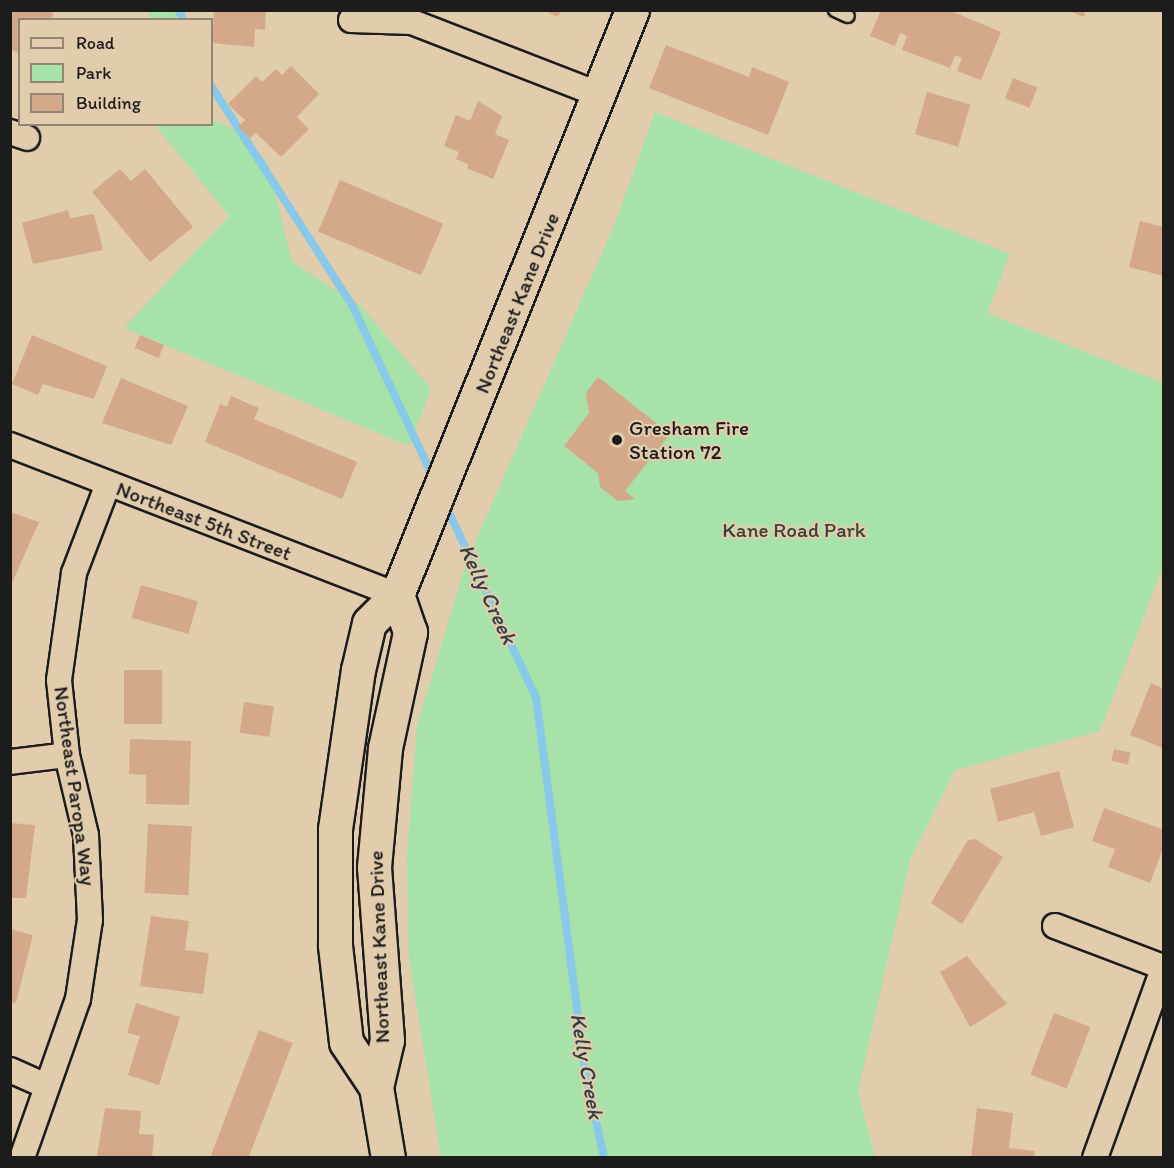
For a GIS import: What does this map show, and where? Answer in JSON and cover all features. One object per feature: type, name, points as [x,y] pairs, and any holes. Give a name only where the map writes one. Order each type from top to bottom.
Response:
[{"type":"main road","name":"Northeast Kane Drive","points":[[388,1158],[375,1087],[346,1042],[335,945],[335,829],[349,713],[369,624],[397,595],[600,95],[632,10]]},
{"type":"street","points":[[347,15],[412,22],[600,95]]},
{"type":"street","name":"Northeast 5th Street","points":[[10,445],[397,595]]},
{"type":"street","name":"Northeast Paropa Way","points":[[22,1158],[78,999],[90,920],[86,835],[67,755],[59,680],[66,613],[74,573],[108,484]]},
{"type":"street","points":[[10,762],[67,755]]},
{"type":"street","points":[[1055,926],[1163,967],[1127,1062],[1095,1158]]},
{"type":"street","points":[[10,1070],[46,1086]]},
{"type":"lane","points":[[835,10],[848,16]]},
{"type":"green space","points":[[149,11],[185,11],[185,18],[149,18]]},
{"type":"green space","name":"Kane Road Park","points":[[655,112],[1010,254],[987,313],[1163,383],[1163,566],[1100,731],[955,770],[910,860],[858,1092],[875,1157],[441,1158],[409,958],[407,856],[417,726],[466,563],[616,221]]},
{"type":"green space","points":[[213,119],[234,129],[268,163],[292,262],[362,307],[431,389],[409,446],[124,328],[229,216],[156,126],[213,126]]},
{"type":"building","points":[[10,10],[55,10],[51,18],[18,18],[18,53],[10,49]]},
{"type":"building","points":[[214,10],[266,10],[265,30],[255,29],[254,47],[213,43]]},
{"type":"building","points":[[543,10],[561,10],[558,17]]},
{"type":"building","points":[[881,10],[949,10],[1001,32],[981,80],[957,71],[962,58],[955,55],[950,68],[902,50],[907,36],[900,33],[895,46],[870,36]]},
{"type":"building","points":[[1067,10],[1086,10],[1084,17]]},
{"type":"building","points":[[666,45],[749,77],[752,67],[789,82],[768,135],[649,88]]},
{"type":"building","points":[[291,66],[319,94],[297,117],[309,129],[281,157],[256,133],[250,138],[238,127],[245,120],[228,104],[256,76],[262,82],[276,69],[282,75]]},
{"type":"building","points":[[1013,78],[1037,87],[1029,108],[1005,99]]},
{"type":"building","points":[[927,92],[970,104],[958,147],[915,134]]},
{"type":"building","points":[[478,101],[502,116],[495,134],[509,140],[493,179],[467,168],[468,164],[456,159],[459,152],[444,146],[456,115],[470,121]]},
{"type":"building","points":[[120,169],[131,181],[145,169],[193,227],[150,262],[92,192]]},
{"type":"building","points":[[340,180],[443,224],[421,275],[318,232]]},
{"type":"building","points":[[68,210],[70,218],[94,214],[103,250],[33,264],[22,223]]},
{"type":"building","points":[[1140,221],[1164,227],[1164,276],[1129,267]]},
{"type":"building","points":[[32,335],[107,366],[94,399],[43,384],[38,395],[12,384]]},
{"type":"building","points":[[140,335],[164,345],[158,358],[135,348]]},
{"type":"building","name":"Gresham Fire Station 72","points":[[598,377],[670,434],[625,491],[635,499],[618,501],[600,487],[598,473],[564,446],[589,413],[586,393]]},
{"type":"building","points":[[121,378],[188,406],[171,445],[102,423]]},
{"type":"building","points":[[231,396],[259,408],[254,419],[357,462],[342,499],[205,442],[220,404],[227,407]]},
{"type":"building","points":[[10,512],[39,522],[11,585],[10,585]]},
{"type":"building","points":[[141,585],[198,601],[188,634],[132,618]]},
{"type":"building","points":[[124,670],[162,670],[162,724],[124,724]]},
{"type":"building","points":[[1151,683],[1164,689],[1163,748],[1130,735]]},
{"type":"building","points":[[244,702],[274,706],[269,737],[240,733]]},
{"type":"building","points":[[130,739],[191,741],[189,805],[146,804],[146,775],[129,774]]},
{"type":"building","points":[[1114,749],[1131,753],[1128,765],[1111,761]]},
{"type":"building","points":[[1059,771],[1074,827],[1041,836],[1034,812],[998,822],[990,789]]},
{"type":"building","points":[[1104,808],[1164,830],[1163,848],[1150,883],[1108,867],[1115,849],[1092,841]]},
{"type":"building","points":[[10,823],[35,825],[26,898],[10,898]]},
{"type":"building","points":[[148,824],[192,826],[188,895],[144,893]]},
{"type":"building","points":[[975,839],[1003,857],[962,924],[931,903],[968,840]]},
{"type":"building","points":[[151,916],[189,921],[185,950],[209,953],[203,994],[140,986]]},
{"type":"building","points":[[10,929],[33,935],[16,1003],[10,1002]]},
{"type":"building","points":[[967,956],[1007,1004],[970,1027],[940,972]]},
{"type":"building","points":[[136,1003],[180,1017],[159,1085],[128,1075],[140,1036],[127,1033]]},
{"type":"building","points":[[1054,1013],[1090,1027],[1067,1089],[1030,1075]]},
{"type":"building","points":[[259,1030],[293,1043],[248,1158],[210,1158]]},
{"type":"building","points":[[105,1108],[141,1111],[139,1134],[154,1135],[152,1158],[97,1156]]},
{"type":"building","points":[[977,1108],[1013,1113],[1009,1148],[1035,1151],[1034,1158],[971,1158]]},
{"type":"waterway","name":"Kelly Creek","points":[[179,10],[182,18]]},
{"type":"waterway","name":"Kelly Creek","points":[[213,89],[353,307],[434,479]]},
{"type":"waterway","name":"Kelly Creek","points":[[445,504],[536,697],[585,1070],[604,1158]]},
{"type":"place","name":"Gresham Fire Station 72","points":[[617,440]]}]
